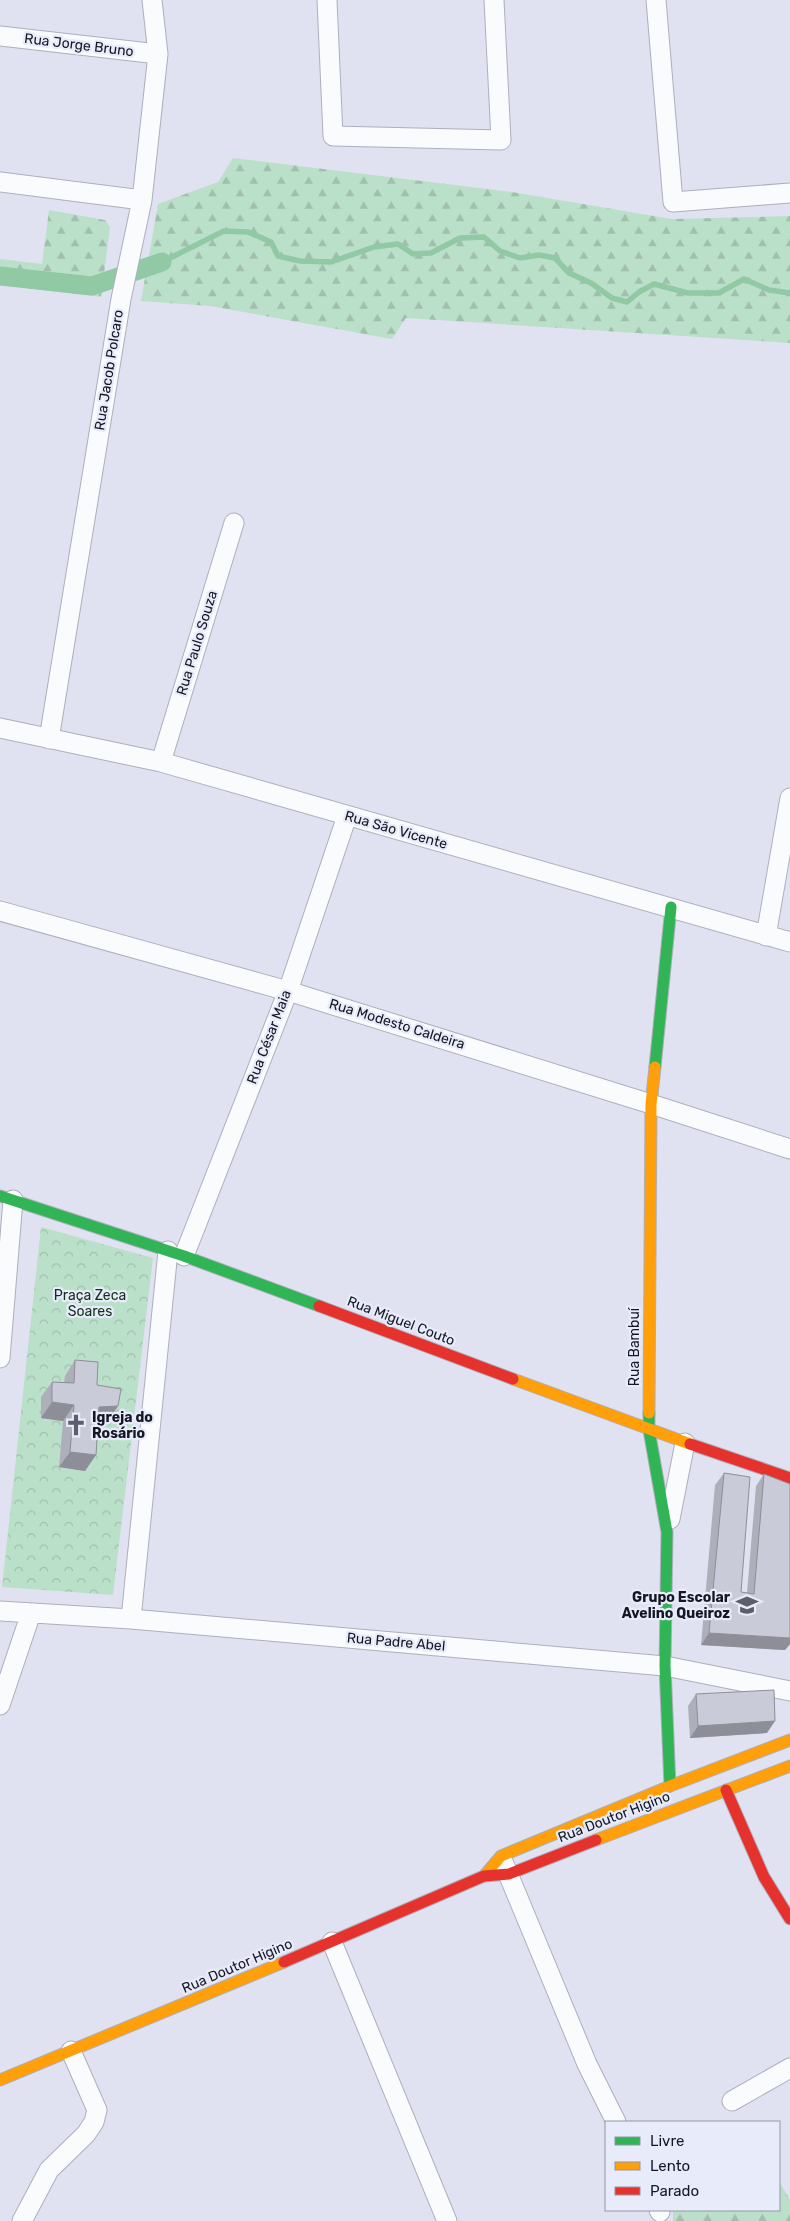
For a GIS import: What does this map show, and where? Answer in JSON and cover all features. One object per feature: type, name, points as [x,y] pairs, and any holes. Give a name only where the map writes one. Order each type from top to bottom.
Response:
[{"type":"street","name":"Rua Jacob Polcaro","points":[[49,739],[120,299],[142,200],[158,54],[152,0]]},
{"type":"street","points":[[327,0],[333,136],[502,140],[494,0]]},
{"type":"street","points":[[656,0],[673,202],[790,193]]},
{"type":"street","name":"Rua Jorge Bruno","points":[[0,36],[158,54]]},
{"type":"street","points":[[0,182],[142,200]]},
{"type":"street","name":"Rua Paulo Souza","points":[[161,762],[234,523]]},
{"type":"street","name":"Rua São Vicente","points":[[0,728],[161,762],[790,942]]},
{"type":"street","points":[[766,936],[788,823],[790,798]]},
{"type":"street","name":"Rua César Maia","points":[[176,1253],[288,991],[347,816]]},
{"type":"street","name":"Rua Bambuí","points":[[670,1786],[665,1666],[667,1532],[649,1430],[651,1104],[671,907]]},
{"type":"street","name":"Rua Modesto Caldeira","points":[[0,911],[288,991],[790,1149]]},
{"type":"street","points":[[0,1358],[7,1198]]},
{"type":"street","name":"Rua Miguel Couto","points":[[7,1198],[176,1253],[649,1430],[790,1478]]},
{"type":"street","points":[[131,1619],[176,1253]]},
{"type":"street","points":[[667,1532],[685,1443]]},
{"type":"street","name":"Rua Padre Abel","points":[[0,1611],[131,1619],[665,1666],[790,1691]]},
{"type":"street","points":[[0,1705],[31,1613]]},
{"type":"street","name":"Rua Doutor Higino","points":[[484,1876],[500,1856],[670,1786],[790,1740]]},
{"type":"street","name":"Rua Doutor Higino","points":[[0,2080],[332,1942],[484,1876],[509,1874],[790,1766]]},
{"type":"street","points":[[670,1786],[726,1790],[764,1877],[790,1919]]},
{"type":"street","points":[[500,1856],[587,2064],[616,2121]]},
{"type":"street","points":[[332,1942],[447,2221]]},
{"type":"street","points":[[22,2221],[49,2170],[86,2134],[94,2122],[97,2110],[71,2051]]},
{"type":"street","points":[[732,2101],[790,2068]]},
{"type":"green space","points":[[233,158],[512,192],[672,219],[790,216],[790,343],[406,318],[392,339],[210,306],[141,301],[158,204],[218,182]]},
{"type":"green space","points":[[49,210],[105,220],[110,227],[101,297],[0,285],[0,259],[42,264]]},
{"type":"green space","name":"Praça Zeca Soares","points":[[41,1227],[153,1258],[113,1595],[2,1587]]},
{"type":"green space","points":[[780,2183],[790,2200],[790,2221],[673,2221],[673,2211],[780,2211]]},
{"type":"building","points":[[75,1360],[98,1362],[97,1385],[121,1389],[118,1406],[99,1407],[96,1455],[70,1452],[74,1405],[52,1402],[52,1382],[74,1383]]},
{"type":"building","points":[[724,1473],[750,1477],[741,1592],[754,1594],[764,1474],[790,1484],[790,1638],[709,1633]]},
{"type":"building","points":[[774,1690],[775,1721],[698,1726],[696,1694]]},
{"type":"waterway","points":[[162,262],[224,231],[248,232],[271,242],[278,256],[300,261],[331,262],[374,247],[398,244],[413,254],[431,253],[460,238],[484,237],[500,251],[520,258],[539,255],[555,258],[569,273],[591,283],[612,298],[627,302],[639,292],[654,284],[688,293],[719,293],[744,279],[769,290],[790,293]]},
{"type":"waterway","points":[[0,276],[92,286],[162,262]]},
{"type":"traffic: fast","points":[[655,1067],[671,907]]},
{"type":"traffic: fast","points":[[0,1196],[184,1256],[319,1306]]},
{"type":"traffic: fast","points":[[649,1413],[649,1430],[667,1532],[665,1666],[670,1786]]},
{"type":"traffic: slow","points":[[649,1413],[651,1104],[655,1067]]},
{"type":"traffic: slow","points":[[513,1379],[690,1444]]},
{"type":"traffic: slow","points":[[484,1876],[501,1856],[670,1786],[790,1740]]},
{"type":"traffic: slow","points":[[596,1840],[790,1766]]},
{"type":"traffic: slow","points":[[0,2080],[284,1962]]},
{"type":"traffic: jam","points":[[319,1306],[513,1379]]},
{"type":"traffic: jam","points":[[690,1444],[790,1478]]},
{"type":"traffic: jam","points":[[726,1790],[764,1877],[790,1919]]},
{"type":"traffic: jam","points":[[284,1962],[484,1876],[509,1874],[596,1840]]},
{"type":"place","name":"Igreja do Rosário","points":[[76,1425]]},
{"type":"place","name":"Grupo Escolar Avelino Queiroz","points":[[747,1605]]}]
